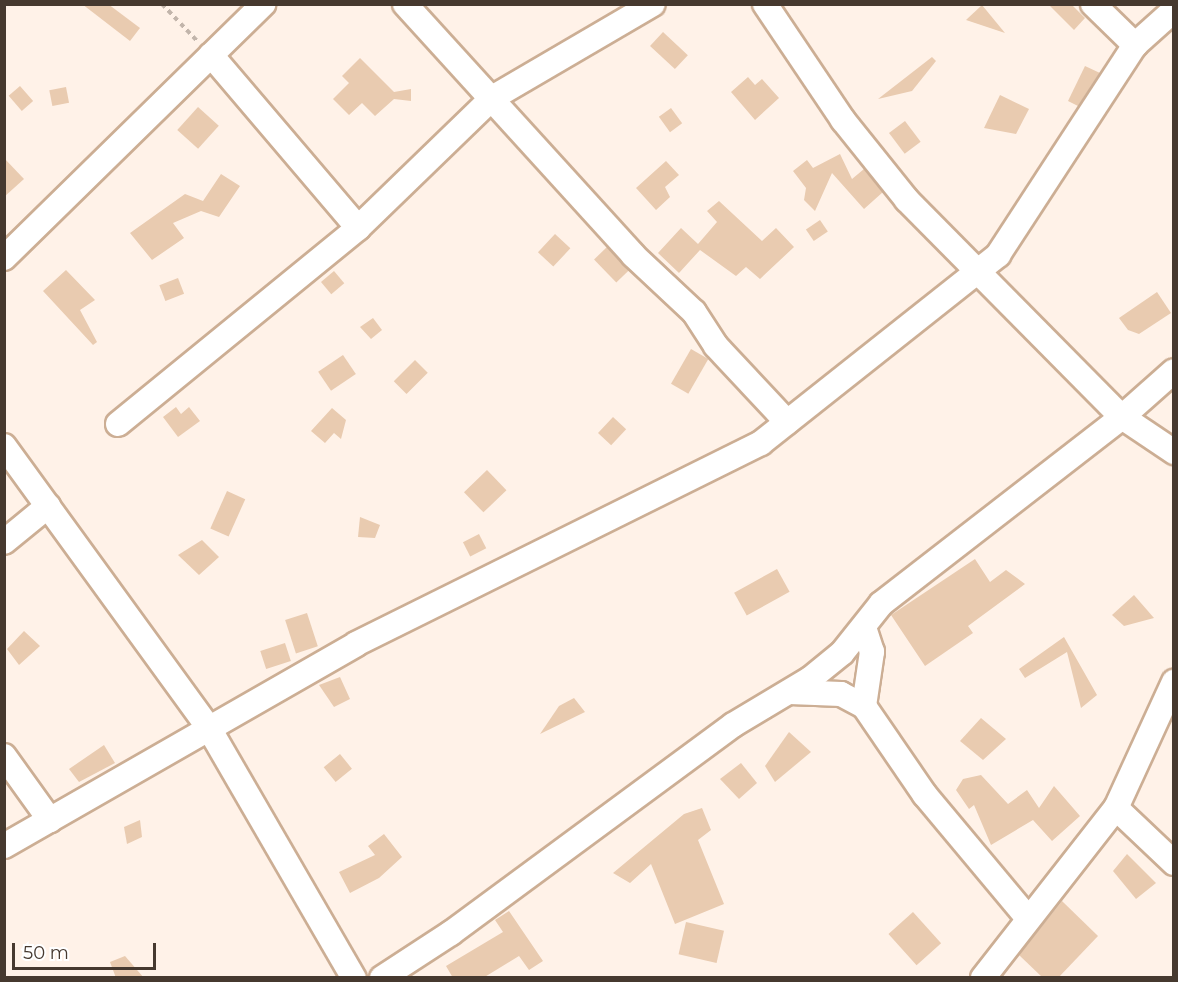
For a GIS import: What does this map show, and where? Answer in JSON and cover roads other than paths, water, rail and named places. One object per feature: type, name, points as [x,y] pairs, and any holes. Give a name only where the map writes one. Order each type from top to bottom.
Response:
[{"type":"street","points":[[4,258],[263,4]]},
{"type":"street","points":[[405,4],[633,255],[694,312],[716,346],[787,422]]},
{"type":"street","points":[[118,423],[358,228],[492,98],[653,4]]},
{"type":"street","points":[[765,4],[850,129],[907,200],[978,274],[1054,344],[1122,417],[1173,452]]},
{"type":"street","points":[[1093,4],[1135,45]]},
{"type":"street","points":[[4,846],[356,645],[761,443],[978,274],[998,255],[1135,45],[1173,10]]},
{"type":"street","points":[[211,55],[358,228]]},
{"type":"street","points":[[382,978],[782,692],[810,680],[864,627],[881,604],[1122,417],[1173,371]]},
{"type":"street","points":[[4,446],[210,730],[354,978]]},
{"type":"street","points":[[4,542],[48,506]]},
{"type":"street","points":[[864,627],[872,652],[864,706]]},
{"type":"street","points":[[983,978],[1116,808],[1173,682]]},
{"type":"street","points":[[782,692],[818,690],[864,706],[932,804],[1028,918]]},
{"type":"street","points":[[4,756],[50,820]]},
{"type":"street","points":[[1116,808],[1173,863]]}]
